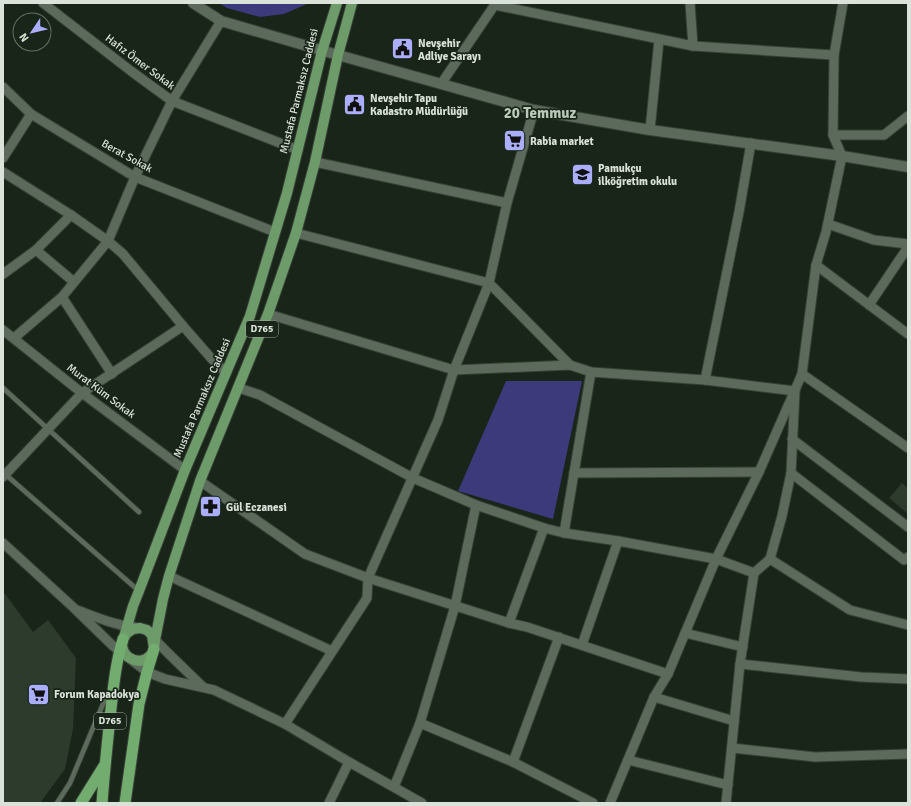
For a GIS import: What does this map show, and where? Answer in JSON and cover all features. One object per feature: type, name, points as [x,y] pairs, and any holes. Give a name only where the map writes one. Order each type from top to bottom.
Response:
[{"type":"highway","name":"Mustafa Parmaksız Caddesi","points":[[102,803],[113,690],[124,654],[123,639]]},
{"type":"highway","name":"D765","points":[[128,802],[139,704],[154,642]]},
{"type":"highway","points":[[81,803],[105,764]]},
{"type":"main road","name":"Mustafa Parmaksız Caddesi","points":[[123,639],[133,606],[185,470],[250,316],[287,193],[322,51],[337,3]]},
{"type":"main road","name":"D765","points":[[154,642],[169,576],[200,481],[268,314],[296,233],[315,162],[338,55],[352,3]]},
{"type":"main road","points":[[123,639],[127,633],[133,629],[140,628],[147,630],[154,642],[151,655],[146,659],[140,661],[134,660],[124,654]]},
{"type":"street","name":"Hafız Ömer Sokak","points":[[43,3],[172,101],[298,150]]},
{"type":"street","points":[[194,3],[221,20],[322,51],[534,110],[650,130],[842,156],[908,167]]},
{"type":"street","points":[[690,3],[693,46]]},
{"type":"street","points":[[610,803],[654,697],[668,674],[716,559],[759,472],[802,374],[816,265],[828,224],[842,156],[833,135],[834,55],[843,3]]},
{"type":"street","points":[[441,84],[496,4],[659,40],[693,46],[834,55]]},
{"type":"street","points":[[14,338],[62,297],[108,241],[135,177],[172,101],[221,20]]},
{"type":"street","points":[[650,130],[659,40]]},
{"type":"street","name":"Berat Sokak","points":[[3,87],[31,114],[135,177],[275,232]]},
{"type":"street","points":[[285,724],[367,598],[368,578],[438,420],[454,370],[489,283],[507,202],[534,110]]},
{"type":"street","points":[[3,158],[31,114]]},
{"type":"street","points":[[833,135],[884,134],[908,116]]},
{"type":"street","points":[[705,380],[739,212],[751,143]]},
{"type":"street","points":[[315,162],[507,202]]},
{"type":"street","points":[[3,172],[71,215],[108,241],[123,254],[183,326],[226,373]]},
{"type":"street","points":[[3,274],[36,250],[71,215]]},
{"type":"street","points":[[828,224],[874,240],[908,244]]},
{"type":"street","points":[[296,233],[489,283],[570,365]]},
{"type":"street","points":[[869,305],[908,247]]},
{"type":"street","points":[[36,250],[74,282]]},
{"type":"street","points":[[816,265],[908,334]]},
{"type":"street","points":[[62,297],[112,374]]},
{"type":"street","points":[[268,314],[454,370],[570,365],[591,372],[705,380],[795,391]]},
{"type":"street","points":[[4,475],[82,393],[183,326]]},
{"type":"street","name":"Murat Küm Sokak","points":[[3,330],[82,393],[185,470]]},
{"type":"street","points":[[564,533],[591,372]]},
{"type":"street","points":[[802,374],[908,448]]},
{"type":"street","points":[[239,388],[260,395],[413,478],[476,505],[544,528],[564,533],[618,541],[716,559],[754,573]]},
{"type":"street","points":[[726,803],[740,664],[754,573],[770,559],[782,516],[791,473],[795,391]]},
{"type":"street","points":[[792,439],[908,527]]},
{"type":"street","points":[[574,473],[759,472]]},
{"type":"street","points":[[791,473],[904,560],[908,557]]},
{"type":"street","points":[[200,481],[305,554],[368,578],[509,623],[559,637],[668,674]]},
{"type":"street","points":[[394,787],[420,723],[455,606],[476,505]]},
{"type":"street","points":[[509,623],[544,528]]},
{"type":"street","points":[[582,645],[618,541]]},
{"type":"street","points":[[3,543],[113,646],[147,672],[165,679],[214,690],[285,724],[422,803]]},
{"type":"street","points":[[770,559],[850,610],[908,625]]},
{"type":"street","points":[[169,576],[332,650]]},
{"type":"street","points":[[74,608],[103,620],[140,628]]},
{"type":"street","points":[[685,633],[743,646]]},
{"type":"street","points":[[513,762],[559,637]]},
{"type":"street","points":[[154,642],[203,687]]},
{"type":"street","points":[[740,664],[861,678],[908,679]]},
{"type":"street","points":[[654,697],[734,722]]},
{"type":"street","points":[[420,723],[513,762],[593,803]]},
{"type":"street","points":[[732,748],[815,757],[908,754]]},
{"type":"street","points":[[628,760],[728,785]]},
{"type":"street","points":[[329,803],[349,762]]},
{"type":"lane","points":[[3,388],[139,512]]},
{"type":"lane","points":[[4,475],[140,591]]},
{"type":"lane","points":[[57,803],[70,783],[103,704],[113,690]]},
{"type":"shaded area","points":[[219,3],[309,3],[284,14],[260,17],[227,8]]},
{"type":"shaded area","points":[[506,381],[582,381],[553,519],[458,491]]},
{"type":"building","points":[[902,483],[908,488],[908,514],[889,498]]},
{"type":"building","name":"Forum Kapadokya","points":[[3,591],[33,632],[48,620],[76,658],[73,729],[65,769],[40,803],[3,803]]},
{"type":"place","name":"Nevşehir Adliye Sarayı","points":[[403,49]]},
{"type":"place","name":"Nevşehir Tapu Kadastro Müdürlüğü","points":[[355,104]]},
{"type":"place","name":"Rabia market","points":[[515,141]]},
{"type":"place","name":"Pamukçu ilköğretim okulu","points":[[582,174]]},
{"type":"place","name":"Gül Eczanesi","points":[[211,507]]},
{"type":"place","name":"Forum Kapadokya","points":[[39,694]]},
{"type":"district","name":"20 Temmuz","points":[[540,113]]}]
